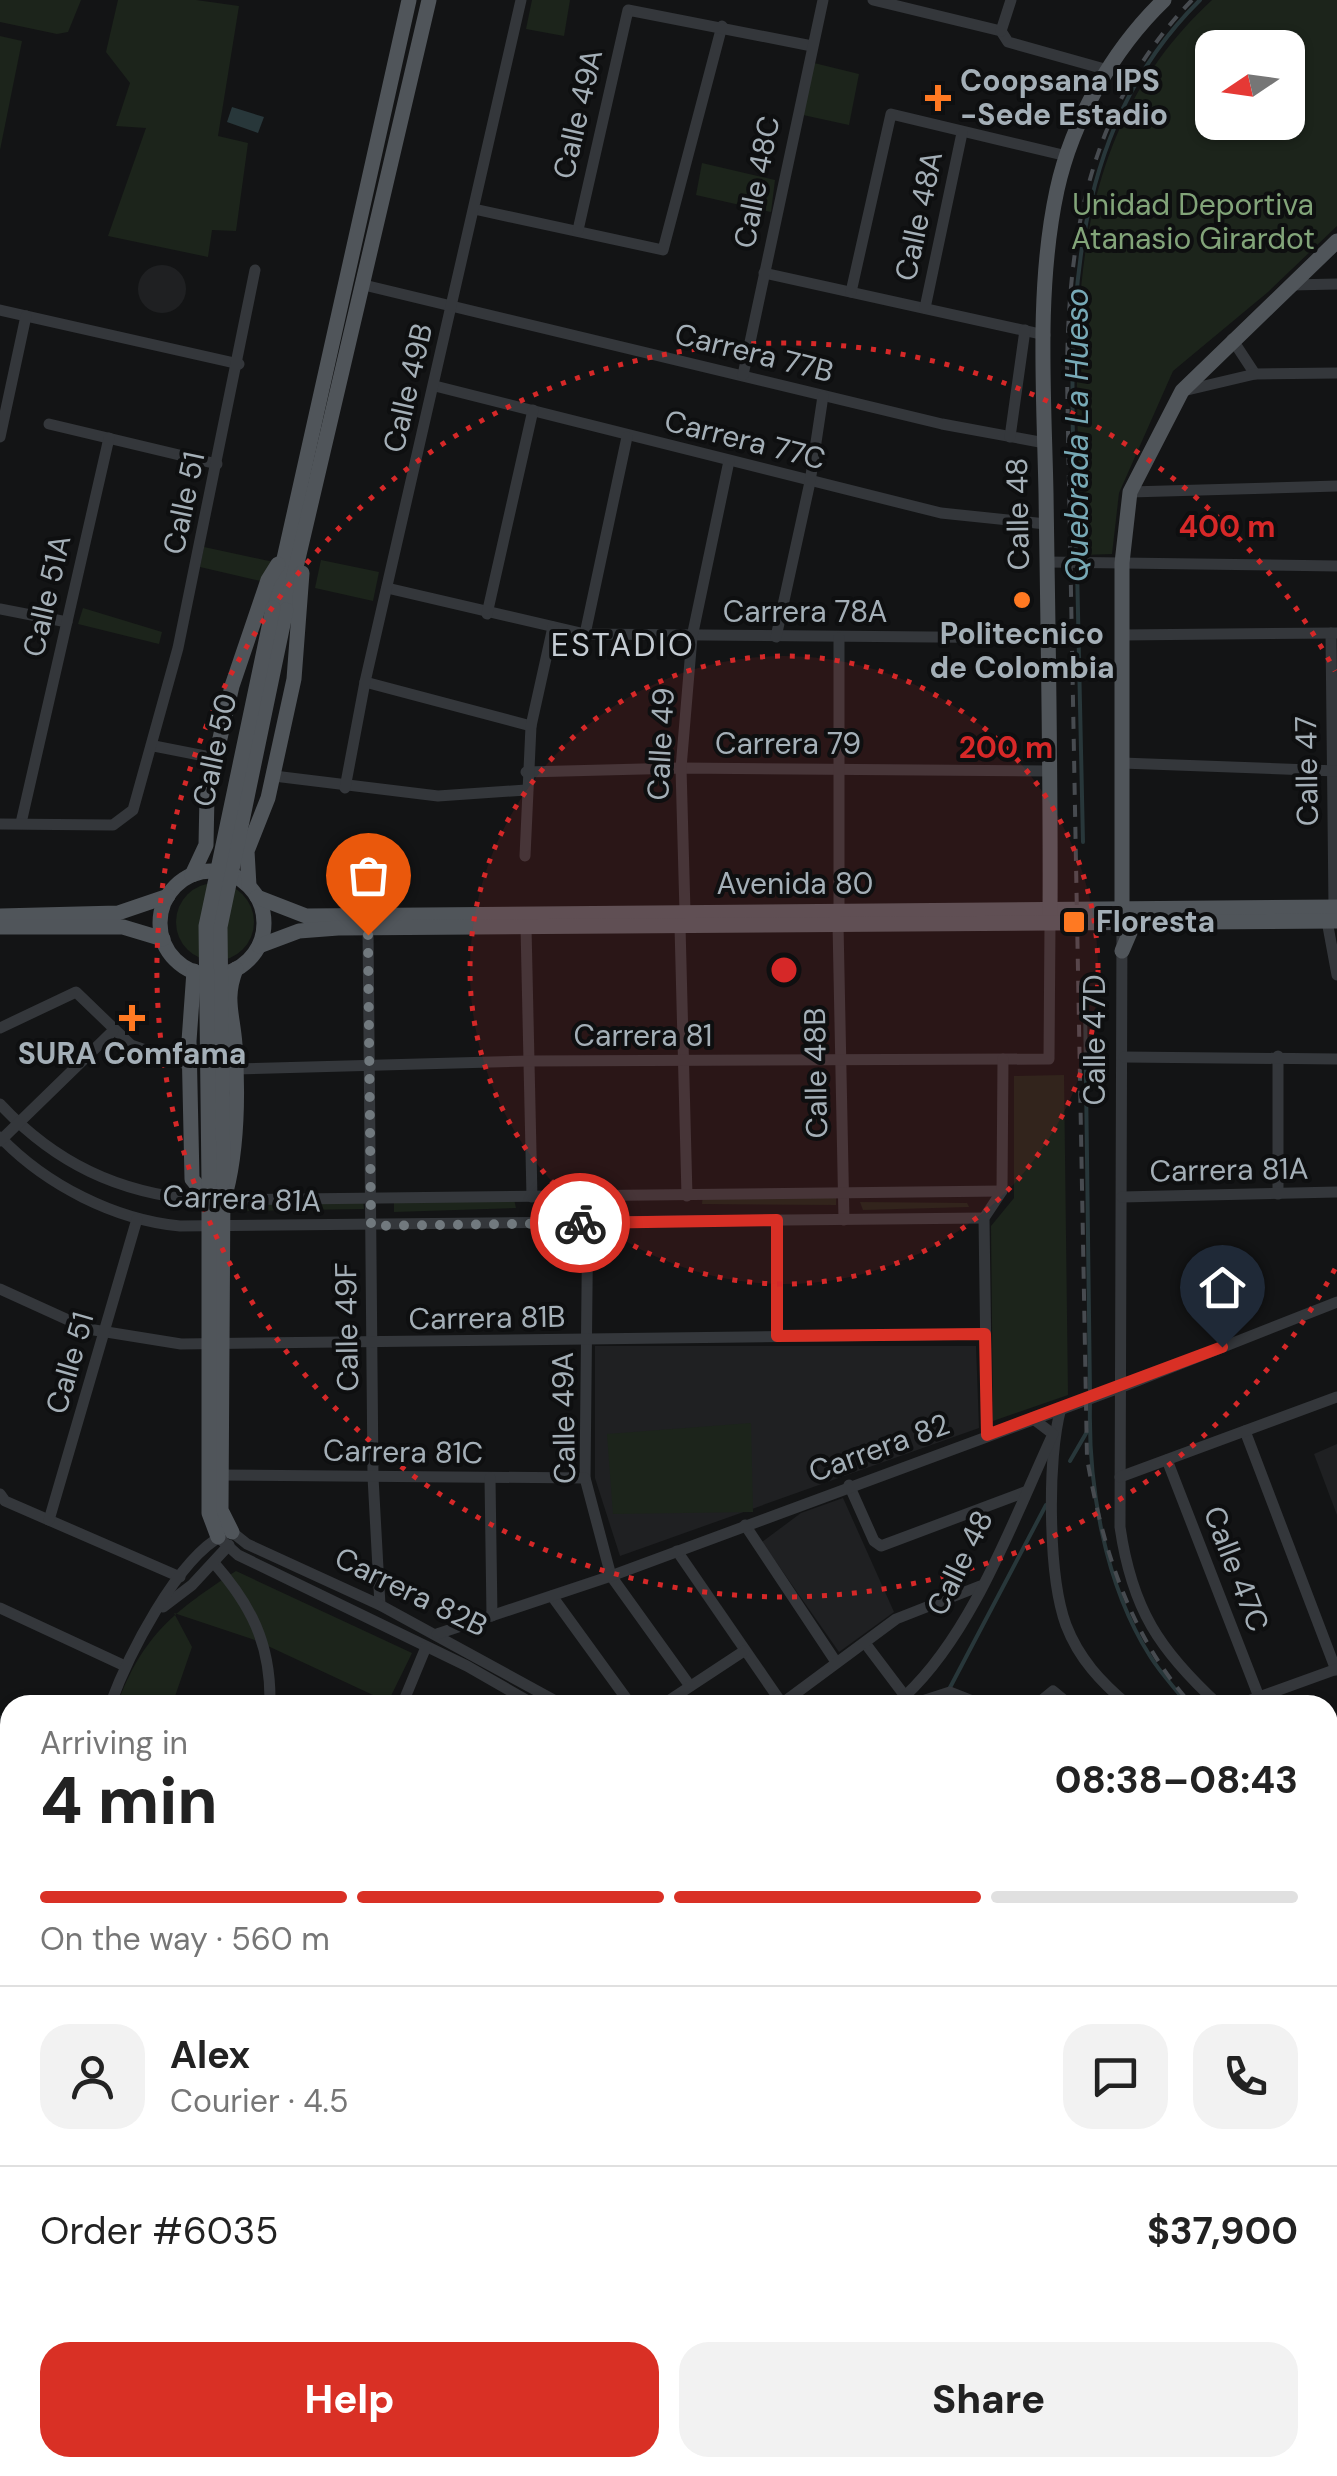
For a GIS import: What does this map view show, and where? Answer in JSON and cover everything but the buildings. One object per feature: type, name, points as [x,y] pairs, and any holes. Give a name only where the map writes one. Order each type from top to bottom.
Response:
[{"type":"main road","name":"Calle 50","points":[[280,609],[283,556],[409,0]]},
{"type":"main road","name":"Calle 50","points":[[220,1535],[216,1191],[206,926],[280,609],[301,551],[428,0]]},
{"type":"main road","name":"Calle 48","points":[[1050,916],[1045,443],[1050,235],[1067,156],[1085,110],[1142,21],[1164,0]]},
{"type":"main road","points":[[1122,951],[1126,918],[1122,563],[1130,492],[1182,391],[1337,241]]},
{"type":"main road","points":[[168,896],[161,924],[163,938],[175,958],[194,971],[222,974],[236,969],[259,946],[264,921],[253,891],[246,851],[274,776],[296,668],[301,551]]},
{"type":"main road","points":[[0,916],[105,914],[168,896],[192,875],[206,845],[207,795],[232,686],[268,580],[283,556]]},
{"type":"main road","points":[[192,875],[222,872],[253,891]]},
{"type":"main road","name":"Avenida 80","points":[[253,891],[306,916],[683,919],[1334,914]]},
{"type":"main road","name":"Avenida 80","points":[[259,946],[299,931],[526,927],[683,919]]},
{"type":"main road","points":[[0,927],[123,927],[163,938]]},
{"type":"main road","points":[[194,971],[190,1066],[192,1179],[216,1191],[236,1153],[235,1069],[227,998],[236,969]]},
{"type":"main road","name":"Calle 50","points":[[216,1345],[220,1535]]},
{"type":"street","name":"Calle 49B","points":[[344,788],[364,682],[521,0]]},
{"type":"street","name":"Calle 48C","points":[[743,376],[823,0]]},
{"type":"street","points":[[873,0],[1001,31],[1008,42],[1108,70]]},
{"type":"street","points":[[1001,31],[1010,0]]},
{"type":"street","name":"Calle 49A","points":[[578,230],[628,10],[722,26]]},
{"type":"street","points":[[474,209],[664,250],[722,26],[812,46]]},
{"type":"street","points":[[852,292],[892,114],[1067,156]]},
{"type":"street","name":"Calle 48A","points":[[925,308],[962,133]]},
{"type":"street","name":"Calle 51","points":[[21,824],[112,825],[129,817],[154,746],[240,364],[255,270]]},
{"type":"street","points":[[764,273],[1046,335]]},
{"type":"street","points":[[364,284],[453,304]]},
{"type":"street","points":[[1290,284],[1337,284]]},
{"type":"street","name":"Carrera 77B","points":[[453,304],[823,396],[1045,443]]},
{"type":"street","points":[[0,310],[240,364]]},
{"type":"street","points":[[0,438],[2,413],[26,316]]},
{"type":"street","name":"Calle 48","points":[[1010,437],[1025,330]]},
{"type":"street","points":[[1232,339],[1254,374]]},
{"type":"street","points":[[1182,391],[1254,374],[1337,373]]},
{"type":"street","name":"Carrera 77C","points":[[434,386],[941,513],[1046,524]]},
{"type":"street","points":[[776,637],[810,482],[823,396]]},
{"type":"street","points":[[487,614],[534,410]]},
{"type":"street","points":[[49,424],[218,464]]},
{"type":"street","points":[[585,634],[627,437]]},
{"type":"street","name":"Calle 51A","points":[[21,824],[109,438]]},
{"type":"street","name":"Calle 49","points":[[687,1196],[682,768],[692,637],[729,461]]},
{"type":"street","points":[[1130,492],[1337,486]]},
{"type":"street","points":[[1046,562],[1337,566]]},
{"type":"street","name":"Carrera 78A","points":[[387,588],[585,634],[1048,638]]},
{"type":"street","points":[[0,609],[67,622]]},
{"type":"street","points":[[525,856],[531,726],[553,627]]},
{"type":"street","points":[[1121,634],[1334,633]]},
{"type":"street","name":"Calle 47","points":[[1334,633],[1337,975]]},
{"type":"street","name":"Calle 48B","points":[[839,638],[838,918],[844,1220]]},
{"type":"street","points":[[364,682],[531,726]]},
{"type":"street","points":[[154,746],[214,758]]},
{"type":"street","points":[[1122,763],[1334,772]]},
{"type":"street","name":"Carrera 79","points":[[526,772],[682,768],[1051,771]]},
{"type":"street","points":[[274,776],[344,788],[438,796],[526,790]]},
{"type":"street","points":[[0,824],[21,824]]},
{"type":"street","name":"Calle 48","points":[[1050,916],[1051,1059]]},
{"type":"street","points":[[526,927],[532,1197]]},
{"type":"street","name":"Calle 49F","points":[[368,928],[374,1476],[380,1605]]},
{"type":"street","name":"Calle 47D","points":[[1122,951],[1120,1528],[1135,1596],[1169,1657],[1208,1695]]},
{"type":"street","points":[[0,1028],[76,992],[113,1030],[142,1051],[190,1066]]},
{"type":"street","points":[[1,1139],[113,1030]]},
{"type":"street","points":[[1278,1056],[1278,1194]]},
{"type":"street","points":[[1124,1057],[1337,1059]]},
{"type":"street","points":[[987,1435],[984,1218],[1002,1190],[1003,1059]]},
{"type":"street","name":"Carrera 81","points":[[235,1069],[529,1061],[1051,1059]]},
{"type":"street","name":"Carrera 81A","points":[[0,1104],[64,1159],[106,1181],[150,1194],[216,1191],[371,1199],[1002,1190]]},
{"type":"street","name":"Carrera 81A","points":[[1,1139],[66,1187],[136,1218],[216,1228],[984,1218]]},
{"type":"street","name":"Carrera 81A","points":[[1122,1197],[1337,1192]]},
{"type":"street","name":"Calle 49A","points":[[588,1196],[585,1478],[611,1576]]},
{"type":"street","name":"Calle 51","points":[[49,1520],[136,1218]]},
{"type":"street","points":[[777,1220],[777,1336]]},
{"type":"street","name":"Carrera 81B","points":[[0,1290],[50,1314],[105,1333],[216,1345],[985,1334]]},
{"type":"street","name":"Carrera 82","points":[[437,1634],[611,1576],[1119,1388],[1337,1302]]},
{"type":"street","points":[[1120,1478],[1337,1398]]},
{"type":"street","points":[[1066,1406],[1053,1434],[1059,1600],[1086,1664],[1118,1695]]},
{"type":"street","points":[[1032,1418],[1053,1434]]},
{"type":"street","points":[[1245,1431],[1336,1669],[1264,1695]]},
{"type":"street","name":"Calle 48","points":[[912,1695],[947,1650],[1053,1434]]},
{"type":"street","name":"Calle 47C","points":[[1167,1460],[1258,1695]]},
{"type":"street","name":"Carrera 81C","points":[[220,1475],[585,1478]]},
{"type":"street","points":[[490,1478],[492,1616]]},
{"type":"street","points":[[849,1485],[876,1544],[884,1546],[1025,1492]]},
{"type":"street","points":[[2,1502],[180,1577]]},
{"type":"street","points":[[745,1525],[836,1662]]},
{"type":"street","points":[[160,1610],[214,1563],[220,1535]]},
{"type":"street","points":[[114,1695],[140,1634],[180,1577],[220,1535]]},
{"type":"street","name":"Carrera 82B","points":[[220,1535],[380,1605],[545,1695]]},
{"type":"street","name":"Carrera 82B","points":[[220,1535],[516,1695]]},
{"type":"street","points":[[677,1551],[775,1695]]},
{"type":"street","points":[[214,1563],[252,1611],[270,1662],[270,1695]]},
{"type":"street","points":[[611,1576],[690,1686]]},
{"type":"street","points":[[795,1695],[903,1615],[980,1586]]},
{"type":"street","points":[[552,1596],[624,1695]]},
{"type":"street","points":[[0,1608],[124,1666]]},
{"type":"street","points":[[865,1643],[901,1695]]},
{"type":"street","points":[[406,1695],[426,1648]]},
{"type":"street","points":[[677,1695],[744,1651]]},
{"type":"shaded area","points":[[232,107],[264,117],[258,133],[227,122]]},
{"type":"shaded area","points":[[162,265],[179,272],[186,289],[179,306],[162,313],[145,306],[138,289],[145,272]]},
{"type":"shaded area","points":[[595,1346],[976,1346],[979,1428],[620,1556],[595,1478]]},
{"type":"shaded area","points":[[1337,1444],[1337,1515],[1314,1454]]},
{"type":"shaded area","points":[[843,1498],[894,1612],[839,1652],[762,1542],[801,1513]]},
{"type":"green space","points":[[0,0],[81,0],[68,32],[57,34],[0,22]]},
{"type":"green space","points":[[118,0],[196,0],[239,6],[218,136],[248,143],[236,231],[212,230],[208,257],[108,236],[146,128],[116,126],[130,83],[106,52]]},
{"type":"green space","points":[[532,0],[570,0],[564,36],[526,29]]},
{"type":"green space","name":"Unidad Deportiva Atanasio Girardot","points":[[1212,0],[1337,0],[1337,226],[1268,292],[1173,371],[1119,493],[1112,554],[1082,555],[1077,406],[1084,259],[1099,189],[1123,121],[1160,58]]},
{"type":"green space","points":[[0,36],[22,41],[0,150]]},
{"type":"green space","points":[[814,63],[859,74],[849,125],[803,115]]},
{"type":"green space","points":[[702,163],[775,180],[771,212],[696,195]]},
{"type":"green space","points":[[204,547],[283,564],[278,585],[200,567]]},
{"type":"green space","points":[[321,560],[379,572],[373,601],[315,588]]},
{"type":"green space","points":[[83,608],[162,632],[159,644],[78,624]]},
{"type":"green space","points":[[215,883],[230,886],[242,895],[251,907],[251,937],[242,949],[230,958],[215,961],[200,958],[188,949],[179,937],[176,922],[179,907],[188,895],[200,886]]},
{"type":"green space","points":[[1064,1075],[1068,1395],[993,1421],[991,1226],[1014,1198],[1014,1076]]},
{"type":"green space","points":[[703,1194],[836,1198],[836,1205],[702,1204]]},
{"type":"green space","points":[[363,1199],[364,1209],[239,1211],[239,1203]]},
{"type":"green space","points":[[514,1199],[516,1208],[394,1212],[394,1201]]},
{"type":"green space","points":[[860,1202],[967,1203],[969,1207],[863,1210]]},
{"type":"green space","points":[[751,1423],[753,1512],[613,1514],[607,1434]]},
{"type":"green space","points":[[236,1571],[412,1653],[391,1695],[373,1695],[255,1640],[177,1614]]},
{"type":"green space","points":[[175,1615],[192,1647],[175,1695],[121,1695],[138,1660]]},
{"type":"waterway","name":"Quebrada La Hueso","points":[[1076,558],[1074,335],[1080,262],[1093,191],[1116,123],[1151,59],[1200,0]]},
{"type":"waterway","name":"Quebrada La Hueso","points":[[1077,567],[1083,842]]},
{"type":"waterway","name":"Quebrada La Hueso","points":[[1085,1000],[1090,1394]]},
{"type":"waterway","name":"Quebrada La Hueso","points":[[1090,1403],[1096,1501],[1111,1567],[1134,1628],[1154,1663],[1180,1695]]},
{"type":"waterway","points":[[1070,1461],[1088,1430]]},
{"type":"waterway","points":[[946,1695],[1046,1505]]},
{"type":"railway","points":[[1184,1695],[1152,1650],[1122,1589],[1101,1525],[1087,1458],[1067,376],[1072,272],[1091,175],[1129,84],[1157,41],[1192,0]]},
{"type":"way so far","points":[[368,935],[371,1226],[580,1223]]},
{"type":"place","name":"Coopsana IPS -Sede Estadio","points":[[938,98]]},
{"type":"place","name":"Politecnico de Colombia","points":[[1022,600]]},
{"type":"place","name":"Floresta","points":[[1074,922]]},
{"type":"place","name":"SURA Comfama","points":[[132,1018]]},
{"type":"district","name":"ESTADIO","points":[[623,645]]},
{"type":"route","points":[[580,1223],[777,1220],[777,1336],[985,1334],[987,1435],[1222,1347]]}]
